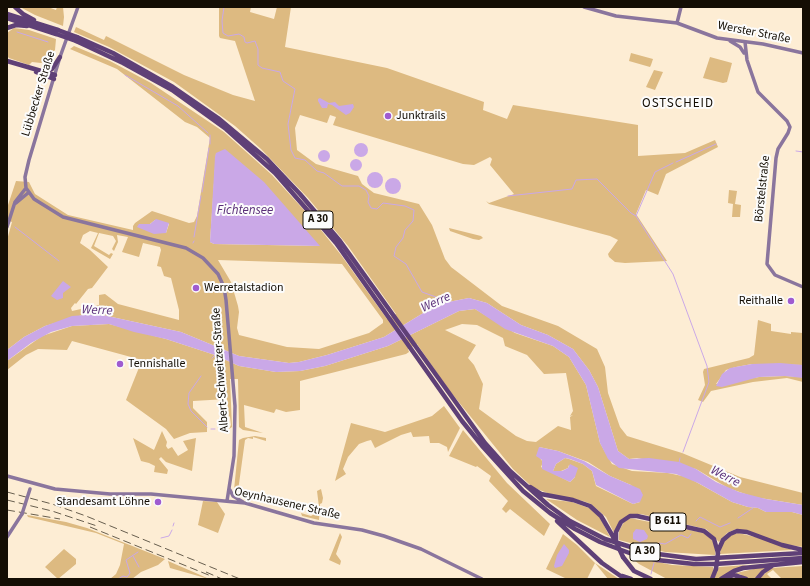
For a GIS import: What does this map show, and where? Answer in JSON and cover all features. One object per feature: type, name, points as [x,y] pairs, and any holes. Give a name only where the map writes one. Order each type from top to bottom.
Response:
[{"type":"highway","points":[[15,7],[23,14],[46,26]]},
{"type":"highway","name":"A 30","points":[[7,14],[46,26],[57,32]]},
{"type":"highway","name":"A 30","points":[[7,18],[57,32],[113,53],[157,77],[227,127],[267,159],[314,210],[352,257],[412,347],[483,447],[511,479],[562,522],[591,538],[616,548],[649,558],[677,562],[715,564],[803,558]]},
{"type":"highway","points":[[7,28],[16,25],[39,28]]},
{"type":"highway","points":[[30,69],[44,71],[52,69],[60,57]]},
{"type":"highway","points":[[8,62],[54,77]]},
{"type":"highway","points":[[44,71],[54,77]]},
{"type":"highway","name":"A 30","points":[[412,347],[471,425],[510,471],[538,498],[570,521],[605,539],[640,550],[696,559],[803,551]]},
{"type":"highway","points":[[510,471],[541,494],[573,500],[590,506],[601,516],[615,538],[623,557],[634,571],[651,579]]},
{"type":"highway","points":[[538,503],[602,563],[625,579]]},
{"type":"highway","name":"B 611","points":[[615,538],[621,522],[630,516],[637,516],[704,531],[714,538],[718,553]]},
{"type":"highway","points":[[712,579],[716,569],[718,553],[723,540],[730,534],[737,531],[747,532],[803,551]]},
{"type":"highway","points":[[721,579],[734,571],[743,568],[803,562]]},
{"type":"highway","points":[[757,579],[766,569],[794,563]]},
{"type":"highway","points":[[616,572],[631,579]]},
{"type":"highway","points":[[724,579],[734,575],[746,579]]},
{"type":"main road","name":"Lübbecker Straße","points":[[34,199],[28,193],[24,182],[26,172],[60,57],[78,7]]},
{"type":"main road","name":"Werster Straße","points":[[584,7],[616,16],[676,23],[723,39],[803,53]]},
{"type":"main road","points":[[676,23],[681,7]]},
{"type":"main road","points":[[723,39],[740,47],[747,60]]},
{"type":"main road","name":"Börstelstraße","points":[[745,42],[747,60],[756,90],[763,99],[788,121],[790,127],[778,149],[776,158],[767,264],[775,275],[803,287]]},
{"type":"main road","points":[[7,227],[18,197],[26,188]]},
{"type":"main road","points":[[13,209],[28,193]]},
{"type":"main road","name":"Albert-Schweitzer-Straße","points":[[34,199],[57,214],[72,220],[180,246],[200,255],[213,268],[221,280],[225,292],[228,312],[234,376],[236,434],[230,489],[227,501]]},
{"type":"main road","name":"Oeynhausener Straße","points":[[7,476],[31,484],[55,489],[110,494],[145,493],[245,503],[314,523],[366,531],[393,539],[421,549],[482,579]]},
{"type":"main road","points":[[7,537],[22,514],[31,484]]},
{"type":"main road","points":[[230,489],[233,496],[245,503]]},
{"type":"shaded area","points":[[20,7],[48,7],[56,10],[57,7],[63,7],[63,26],[35,15]]},
{"type":"shaded area","points":[[219,7],[251,7],[250,12],[274,19],[277,7],[291,7],[285,47],[387,68],[484,102],[483,110],[507,119],[513,105],[638,125],[638,156],[685,153],[715,140],[718,147],[666,174],[658,195],[646,190],[636,214],[667,261],[625,263],[615,262],[609,257],[608,254],[618,240],[610,236],[489,204],[486,201],[489,203],[514,194],[490,165],[492,159],[490,157],[474,165],[463,164],[333,125],[336,117],[330,115],[327,123],[300,115],[295,128],[297,150],[316,164],[358,176],[362,184],[374,193],[419,204],[432,225],[445,259],[451,267],[502,306],[558,326],[597,349],[605,367],[608,393],[620,427],[627,436],[682,453],[740,477],[803,493],[803,505],[754,497],[728,488],[696,469],[637,458],[629,459],[618,451],[598,387],[589,370],[573,349],[548,335],[521,325],[487,303],[469,298],[438,304],[384,337],[299,362],[289,363],[239,356],[181,332],[98,314],[86,314],[45,326],[24,337],[7,350],[7,240],[12,222],[7,220],[7,208],[16,181],[29,182],[35,194],[68,215],[133,230],[135,223],[152,211],[189,223],[194,222],[197,216],[210,138],[197,127],[185,122],[117,69],[70,49],[74,46],[110,61],[151,83],[224,132],[272,175],[313,220],[341,255],[387,319],[396,314],[348,246],[308,198],[261,149],[235,126],[174,82],[109,47],[74,32],[76,27],[104,40],[106,36],[184,75],[233,95],[255,101],[235,41],[220,38]],"holes":[[[216,153],[319,246],[214,244],[210,242]],[[155,220],[169,224],[166,233],[143,224],[150,224]],[[90,231],[98,233],[91,248],[110,259],[113,254],[111,253],[109,255],[94,246],[99,233],[113,236],[116,241],[112,249],[114,251],[118,242],[117,235],[128,237],[122,252],[139,257],[143,243],[160,247],[161,250],[157,266],[161,267],[164,276],[171,278],[179,310],[179,320],[118,304],[105,294],[99,295],[99,305],[72,311],[71,308],[75,303],[76,304],[88,289],[92,288],[108,267],[80,243],[83,235]],[[218,260],[342,264],[383,320],[383,323],[369,333],[319,349],[287,347],[239,335],[237,328],[239,312],[231,282]]]},
{"type":"shaded area","points":[[14,28],[29,30],[56,39],[55,50],[46,61],[41,63],[32,62],[29,65],[9,58],[7,56],[7,33]]},
{"type":"shaded area","points":[[631,53],[653,59],[650,67],[629,61]]},
{"type":"shaded area","points":[[710,57],[732,63],[727,82],[723,83],[703,78]]},
{"type":"shaded area","points":[[654,70],[663,72],[655,90],[646,87]]},
{"type":"shaded area","points":[[729,190],[737,191],[735,204],[741,205],[740,217],[732,217],[733,204],[728,203]]},
{"type":"shaded area","points":[[449,228],[481,236],[483,238],[479,240],[473,239],[450,231]]},
{"type":"shaded area","points":[[475,309],[515,333],[553,346],[569,357],[586,385],[600,443],[612,464],[632,471],[668,473],[687,477],[732,502],[748,507],[758,508],[766,512],[792,512],[803,515],[803,547],[784,544],[736,529],[727,533],[719,542],[706,529],[641,514],[622,519],[614,533],[606,517],[591,504],[550,494],[537,489],[530,485],[513,469],[449,390],[417,344],[408,349],[409,352],[406,354],[300,381],[300,410],[286,412],[276,409],[274,413],[244,405],[245,427],[263,433],[243,430],[239,427],[238,379],[230,379],[232,427],[229,429],[231,425],[227,399],[193,401],[193,408],[207,422],[207,432],[190,433],[174,439],[166,429],[126,400],[142,360],[72,341],[67,350],[38,349],[26,355],[7,370],[7,361],[42,336],[72,326],[109,324],[166,339],[215,355],[239,366],[276,372],[300,371],[325,366],[388,346],[459,311]],"holes":[[[462,324],[477,325],[503,338],[505,346],[527,355],[544,374],[566,373],[573,411],[570,416],[573,415],[570,417],[571,430],[558,426],[536,442],[527,441],[516,436],[479,409],[483,384],[474,365],[468,358],[476,345],[445,330]],[[539,447],[558,451],[588,462],[610,476],[631,485],[640,502],[633,504],[596,486],[592,471],[583,464],[569,459],[565,458],[556,464],[553,471],[561,471],[568,468],[569,465],[575,477],[570,482],[541,467],[543,462],[539,457]]]},
{"type":"shaded area","points":[[758,320],[771,324],[771,331],[791,334],[791,332],[803,333],[803,365],[752,364],[736,367],[726,370],[716,384],[759,377],[785,376],[801,377],[803,378],[803,382],[787,378],[753,382],[711,391],[703,402],[698,400],[705,385],[704,369],[749,358],[754,355]]},
{"type":"shaded area","points":[[444,406],[460,428],[448,452],[447,447],[439,443],[430,443],[429,436],[413,437],[411,432],[401,435],[375,448],[371,440],[367,441],[359,444],[348,457],[343,469],[346,474],[335,481],[351,423],[385,432],[432,416]]},
{"type":"shaded area","points":[[463,430],[507,483],[550,524],[544,536],[510,509],[506,513],[502,509],[508,501],[489,481],[491,476],[477,466],[476,467],[449,456]]},
{"type":"shaded area","points":[[162,431],[167,442],[166,446],[168,449],[172,447],[178,456],[188,450],[183,441],[196,438],[192,471],[166,462],[161,457],[159,459],[168,470],[167,474],[154,472],[155,466],[141,461],[133,438],[154,450]]},
{"type":"shaded area","points":[[255,436],[266,438],[266,441],[253,437],[253,439],[248,438],[245,440],[238,491],[235,492],[239,440]]},
{"type":"shaded area","points":[[321,489],[323,498],[322,503],[320,504],[319,520],[302,516],[301,513],[311,516],[318,512],[319,507],[317,491]]},
{"type":"shaded area","points":[[546,499],[572,502],[589,508],[599,516],[610,537],[577,520]]},
{"type":"shaded area","points":[[203,501],[217,502],[225,514],[218,533],[198,525]]},
{"type":"shaded area","points":[[27,515],[66,522],[87,528],[165,559],[158,565],[141,572],[132,579],[110,579],[116,574],[120,565],[124,544],[96,533],[28,517]]},
{"type":"shaded area","points":[[630,518],[704,533],[714,542],[716,547],[715,555],[665,552],[619,540],[619,531],[624,522]]},
{"type":"shaded area","points":[[340,533],[342,537],[336,554],[341,561],[340,565],[329,560]]},
{"type":"shaded area","points":[[738,533],[760,538],[792,550],[720,554],[721,546],[725,540],[731,535]]},
{"type":"shaded area","points":[[563,534],[577,545],[595,563],[587,579],[567,579],[546,569]]},
{"type":"shaded area","points":[[64,549],[76,559],[76,564],[58,579],[45,567]]},
{"type":"shaded area","points":[[629,556],[672,565],[713,567],[714,571],[710,579],[667,579],[639,564]]},
{"type":"shaded area","points":[[168,561],[198,574],[209,579],[170,568]]},
{"type":"shaded area","points":[[595,563],[619,579],[608,579]]},
{"type":"shaded area","points":[[747,565],[735,569],[718,579],[714,579],[719,567]]},
{"type":"shaded area","points":[[771,565],[756,579],[747,579],[740,574],[732,574]]},
{"type":"shaded area","points":[[803,566],[803,579],[782,579],[773,570],[767,574],[772,579],[759,579],[771,568]]},
{"type":"water","points":[[320,98],[329,103],[335,102],[339,106],[353,104],[354,107],[350,113],[346,115],[332,105],[328,104],[327,108],[322,108],[318,101]]},
{"type":"water","points":[[361,143],[366,145],[368,150],[366,155],[361,157],[356,155],[354,150],[356,145]]},
{"type":"water","name":"Fichtensee","points":[[225,149],[264,182],[320,246],[214,244],[210,242],[215,157],[216,153]]},
{"type":"water","points":[[322,150],[326,150],[330,156],[326,162],[322,162],[318,158],[318,154]]},
{"type":"water","points":[[358,159],[361,160],[361,170],[354,171],[351,170],[350,163],[351,160]]},
{"type":"water","points":[[375,172],[382,177],[383,180],[378,187],[375,188],[368,183],[367,180],[372,173]]},
{"type":"water","points":[[393,178],[400,183],[401,186],[396,193],[393,194],[386,189],[385,186],[390,179]]},
{"type":"water","points":[[156,219],[169,223],[166,233],[154,234],[137,227],[139,224],[150,224]]},
{"type":"water","points":[[63,281],[71,287],[63,293],[63,298],[57,300],[51,296]]},
{"type":"water","points":[[469,298],[487,303],[521,325],[548,335],[573,349],[589,370],[598,387],[618,451],[629,459],[649,458],[679,462],[696,469],[716,482],[739,492],[766,499],[803,505],[803,515],[792,512],[766,512],[758,508],[748,507],[732,502],[698,483],[676,474],[619,468],[608,459],[600,443],[586,385],[569,357],[553,346],[505,329],[475,309],[459,311],[388,346],[325,366],[300,371],[276,372],[239,366],[215,355],[166,339],[134,332],[109,324],[72,326],[51,332],[31,343],[7,361],[7,350],[24,337],[45,326],[72,316],[98,314],[181,332],[239,356],[289,363],[299,362],[384,337],[438,304]]},
{"type":"water","points":[[780,363],[803,365],[803,378],[785,376],[759,377],[722,387],[716,386],[722,374],[730,368],[752,364]]},
{"type":"water","points":[[539,447],[558,451],[584,461],[610,476],[640,489],[643,495],[640,502],[633,504],[596,485],[592,471],[583,464],[570,459],[565,458],[556,464],[553,471],[562,471],[568,468],[570,464],[578,468],[575,477],[570,482],[542,469],[542,460],[536,456]]},
{"type":"water","points":[[636,529],[644,530],[648,536],[647,539],[640,542],[633,539],[633,533]]},
{"type":"water","points":[[564,544],[569,550],[569,553],[562,566],[555,568],[554,566],[557,555]]},
{"type":"waterway","name":"Werre","points":[[224,7],[222,21],[223,33],[228,36],[239,34],[244,37],[245,42],[247,43],[255,41],[258,49],[258,65],[262,68],[280,72],[283,81],[295,89],[288,124],[291,150],[295,158],[305,160],[317,171],[324,173],[342,186],[359,186],[366,190],[369,196],[368,202],[371,208],[377,209],[383,203],[405,206],[414,210],[413,221],[405,230],[403,238],[396,247],[394,256],[406,264],[422,292],[436,297],[439,304]]},
{"type":"waterway","points":[[17,32],[48,42]]},
{"type":"waterway","points":[[125,75],[178,106],[208,133]]},
{"type":"waterway","points":[[210,135],[210,144]]},
{"type":"waterway","points":[[676,162],[716,144]]},
{"type":"waterway","points":[[202,192],[209,148]]},
{"type":"waterway","points":[[796,151],[803,152]]},
{"type":"waterway","points":[[673,163],[655,172],[636,216],[673,274],[707,366],[709,382],[683,452]]},
{"type":"waterway","points":[[508,196],[572,189],[576,180],[597,179],[631,213],[636,216]]},
{"type":"waterway","points":[[194,237],[201,196]]},
{"type":"waterway","points":[[15,227],[59,261]]},
{"type":"waterway","points":[[212,358],[216,354]]},
{"type":"waterway","points":[[201,376],[189,393],[188,404],[191,411],[207,427]]},
{"type":"waterway","points":[[679,463],[680,458]]},
{"type":"waterway","points":[[738,518],[753,508]]},
{"type":"waterway","points":[[696,521],[700,517],[720,527],[730,523]]},
{"type":"waterway","points":[[161,538],[169,536],[172,530]]},
{"type":"waterway","points":[[656,550],[659,543],[665,544],[681,535],[688,538],[691,534]]},
{"type":"waterway","points":[[118,579],[123,576],[127,577],[130,573],[126,560],[138,552]]},
{"type":"waterway","points":[[133,556],[139,567]]},
{"type":"waterway","points":[[651,574],[654,563]]},
{"type":"railway","points":[[7,492],[52,504],[86,516],[240,579]]},
{"type":"railway","points":[[7,500],[52,511],[97,526]]},
{"type":"railway","points":[[7,510],[60,519]]},
{"type":"railway","points":[[90,527],[211,576]]},
{"type":"railway","points":[[206,572],[222,579]]},
{"type":"place","name":"Junktrails","points":[[388,116]]},
{"type":"place","name":"Werretalstadion","points":[[196,288]]},
{"type":"place","name":"Reithalle","points":[[791,301]]},
{"type":"place","name":"Tennishalle","points":[[120,364]]},
{"type":"place","name":"Standesamt Löhne","points":[[158,502]]},
{"type":"district","name":"OSTSCHEID","points":[[678,104]]}]
